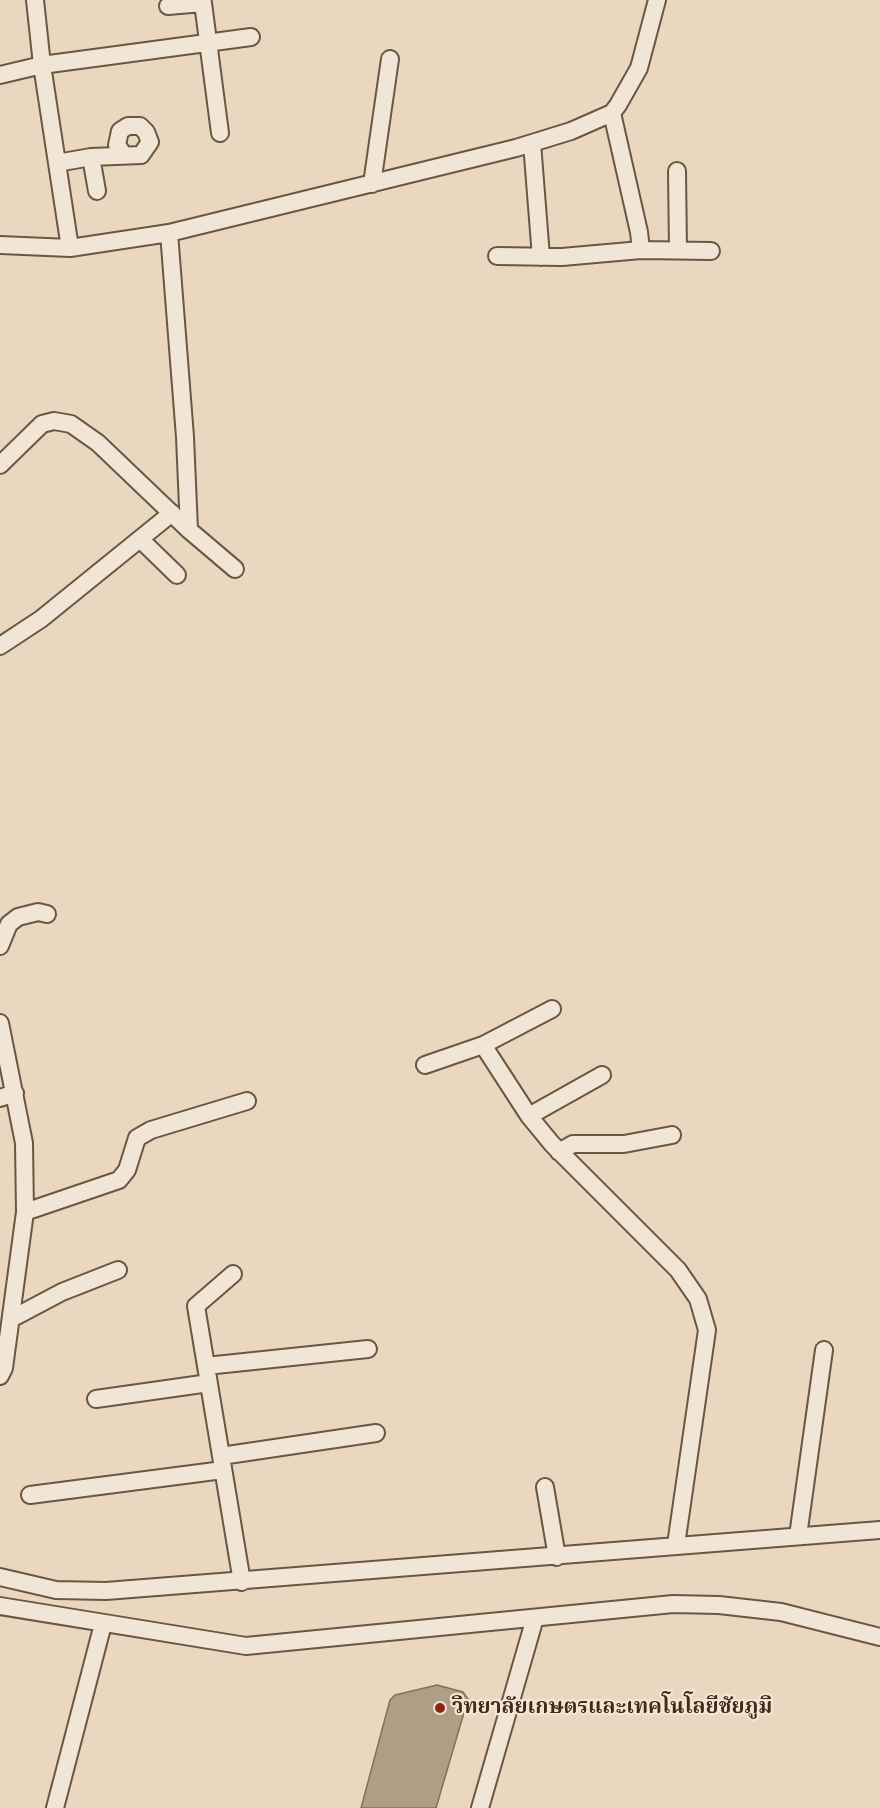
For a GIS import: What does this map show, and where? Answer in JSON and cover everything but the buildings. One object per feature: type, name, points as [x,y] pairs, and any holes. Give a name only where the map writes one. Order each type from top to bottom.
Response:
[{"type":"street","points":[[35,0],[42,65],[69,248]]},
{"type":"street","points":[[0,245],[69,248],[169,233],[372,184],[532,143],[572,130],[612,112],[639,68],[657,0]]},
{"type":"street","points":[[168,6],[203,3],[220,133]]},
{"type":"street","points":[[0,75],[42,65],[250,37]]},
{"type":"street","points":[[372,184],[390,59]]},
{"type":"street","points":[[612,112],[639,232],[640,250]]},
{"type":"street","points":[[532,143],[541,257]]},
{"type":"street","points":[[57,163],[124,155]]},
{"type":"street","points":[[91,158],[97,191]]},
{"type":"street","points":[[677,171],[678,250]]},
{"type":"street","points":[[169,233],[185,437],[189,530]]},
{"type":"street","points":[[497,256],[541,257],[640,250],[711,251]]},
{"type":"street","points":[[0,465],[42,424],[54,421],[71,424],[98,443],[189,530],[236,569]]},
{"type":"street","points":[[0,646],[40,619],[172,513]]},
{"type":"street","points":[[140,539],[177,575]]},
{"type":"street","points":[[0,945],[9,924],[18,917],[38,912],[46,914]]},
{"type":"street","points":[[425,1065],[483,1046],[552,1008]]},
{"type":"street","points":[[0,1023],[8,1095],[24,1143],[25,1212],[4,1368],[0,1376]]},
{"type":"street","points":[[483,1046],[529,1116],[559,1152],[678,1270],[698,1299],[707,1330],[676,1545]]},
{"type":"street","points":[[529,1116],[602,1075]]},
{"type":"street","points":[[25,1212],[119,1180],[127,1170],[137,1138],[151,1130],[247,1101]]},
{"type":"street","points":[[559,1152],[573,1144],[624,1144],[672,1135]]},
{"type":"street","points":[[11,1319],[62,1292],[118,1270]]},
{"type":"street","points":[[233,1274],[196,1306],[242,1582]]},
{"type":"street","points":[[96,1399],[207,1375],[368,1349]]},
{"type":"street","points":[[798,1536],[824,1350]]},
{"type":"street","points":[[30,1495],[222,1463],[376,1433]]},
{"type":"street","points":[[545,1487],[557,1557]]},
{"type":"street","points":[[0,1577],[38,1587],[80,1592],[242,1582],[880,1530]]},
{"type":"street","points":[[0,1606],[246,1646],[673,1604],[719,1605],[781,1612],[880,1637]]},
{"type":"street","points":[[480,1808],[535,1618]]},
{"type":"street","points":[[55,1808],[103,1624]]},
{"type":"shaded area","points":[[437,1685],[463,1692],[468,1699],[436,1808],[361,1808],[390,1700],[395,1695]]},
{"type":"place","name":"วิทยาลัยเกษตรและเทคโนโลยีชัยภูมิ","points":[[440,1708]]}]
